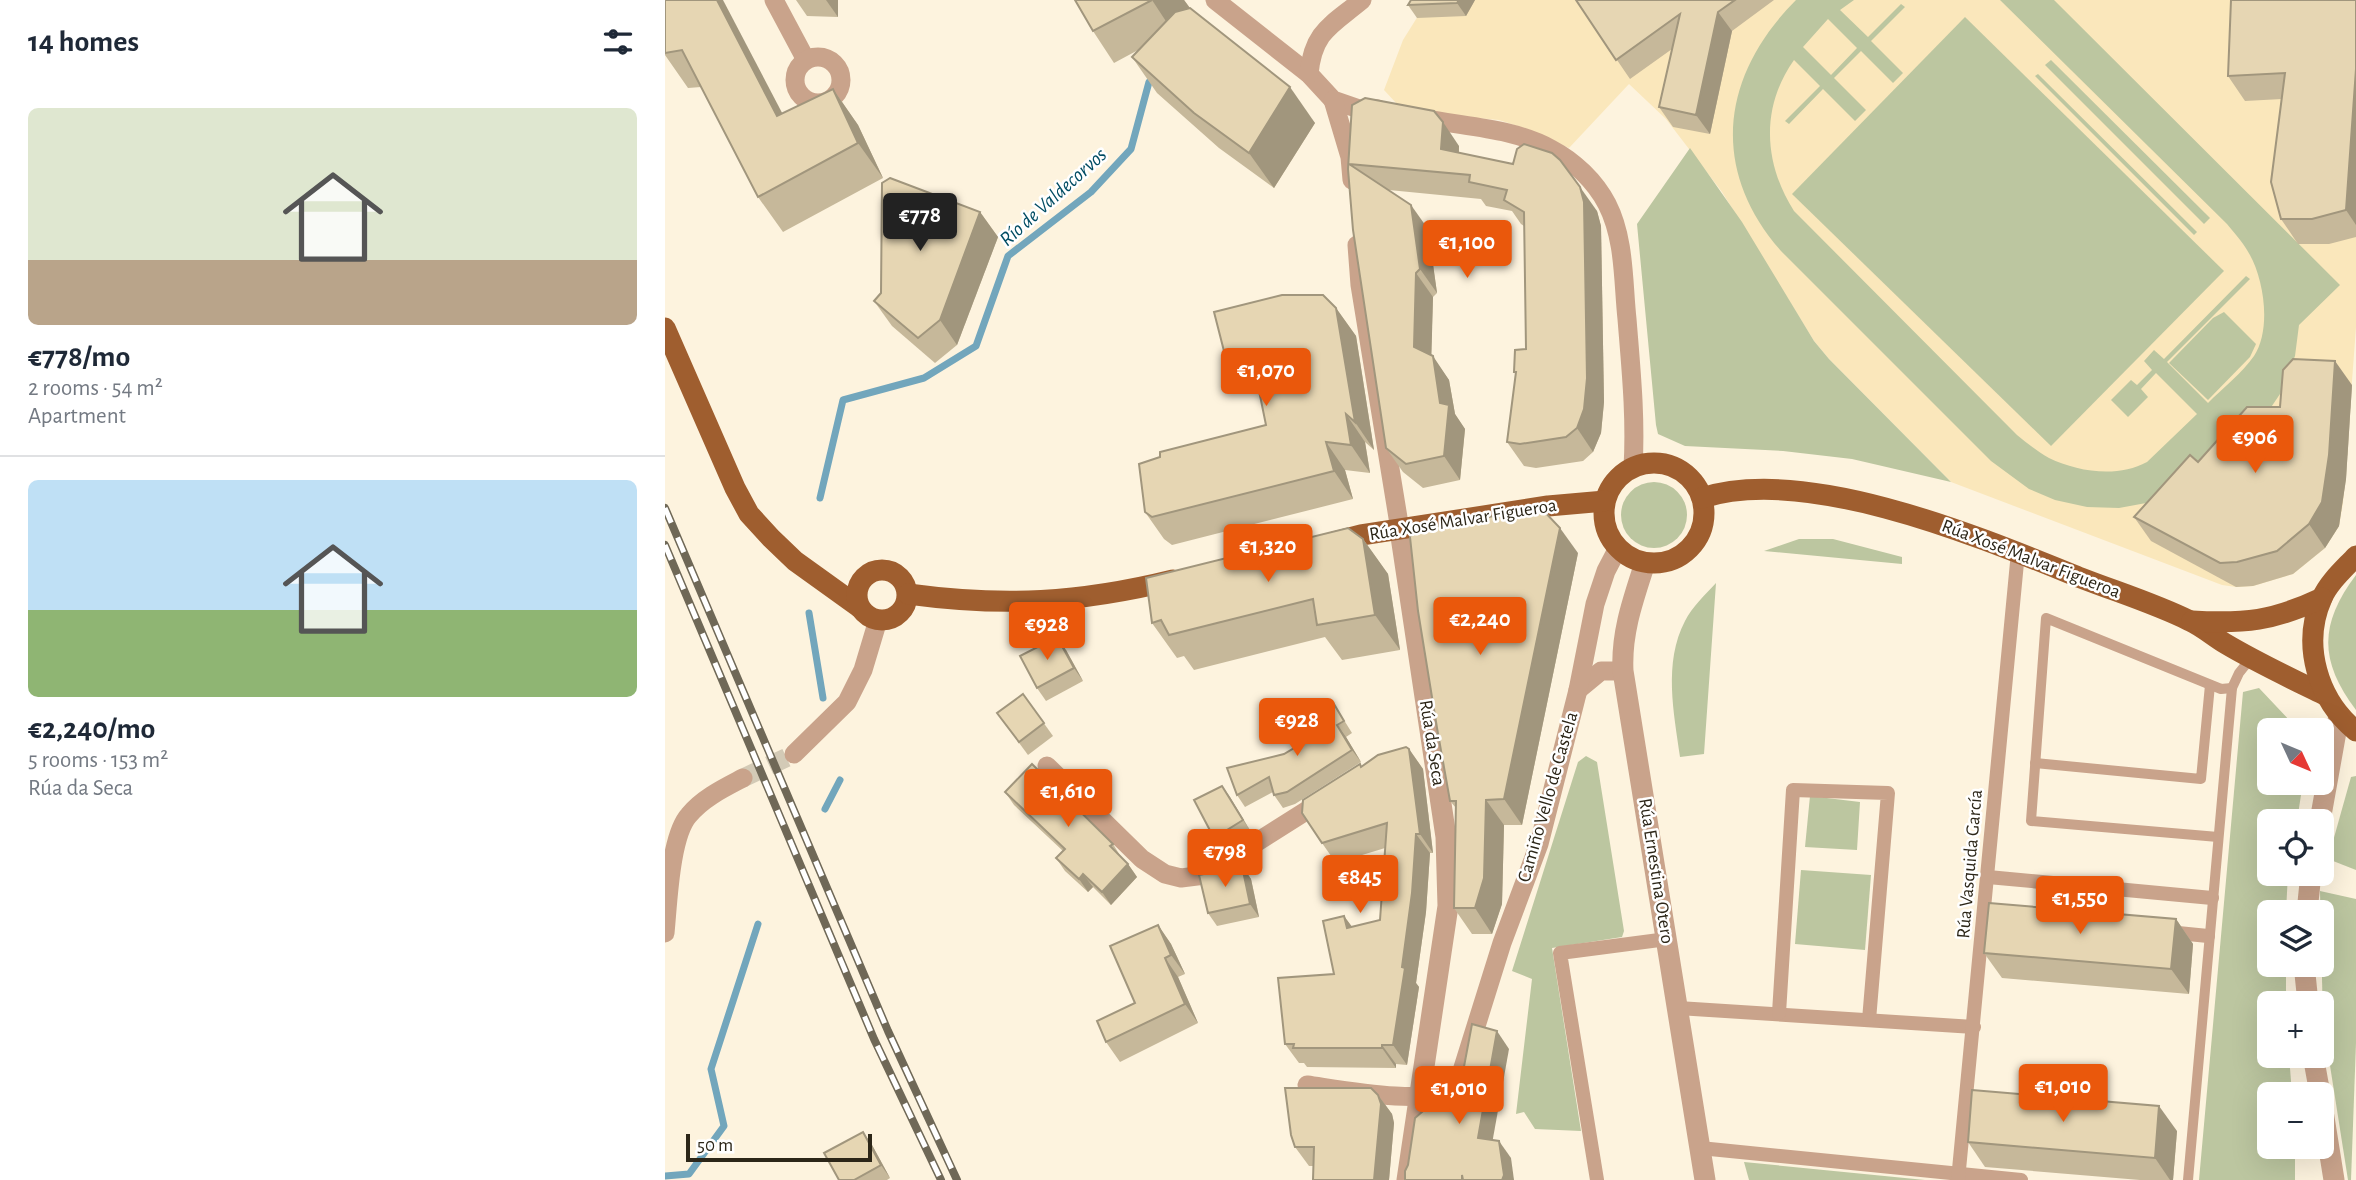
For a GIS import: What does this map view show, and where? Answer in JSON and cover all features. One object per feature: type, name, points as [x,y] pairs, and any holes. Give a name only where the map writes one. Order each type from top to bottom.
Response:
[{"type":"main road","points":[[665,328],[749,514],[787,553],[870,618],[878,621],[893,618],[907,602],[906,586],[896,574],[880,570],[865,577],[816,575]]},
{"type":"main road","points":[[1647,463],[1675,467],[1696,485],[1702,498],[1704,520],[1696,541],[1687,552],[1660,564],[1630,558],[1612,541],[1605,522],[1605,501],[1612,486],[1622,475],[1647,463]]},
{"type":"main road","name":"Rúa Xosé Malvar Figueroa","points":[[1702,498],[1744,489],[1790,491],[1929,520],[2018,552],[2191,621],[2251,658],[2325,695]]},
{"type":"main road","name":"Rúa Xosé Malvar Figueroa","points":[[1308,548],[1361,535],[1548,506],[1605,501]]},
{"type":"main road","points":[[2356,556],[2337,576],[2322,598],[2314,626],[2313,650],[2325,695],[2339,715],[2356,731]]},
{"type":"main road","points":[[859,607],[857,591],[865,577]]},
{"type":"main road","points":[[908,594],[1000,602],[1056,601],[1110,594],[1189,577]]},
{"type":"main road","name":"Rúa Xosé Malvar Figueroa","points":[[2191,621],[2257,621],[2293,611],[2322,598]]},
{"type":"street","points":[[774,0],[806,60]]},
{"type":"street","points":[[1215,0],[1309,74],[1333,100],[1350,157],[1353,195]]},
{"type":"street","points":[[1309,74],[1311,58],[1321,34],[1362,0]]},
{"type":"street","points":[[1333,100],[1359,109],[1398,112],[1539,142],[1570,161],[1599,191],[1615,225],[1621,251],[1633,404],[1633,468]]},
{"type":"street","name":"Rúa da Seca","points":[[1355,221],[1360,285],[1446,837],[1448,906],[1407,1180]]},
{"type":"street","name":"Camiño Vello de Castela","points":[[1418,1098],[1452,1088],[1461,1074],[1502,943],[1539,844],[1578,690],[1595,604],[1618,548]]},
{"type":"street","name":"Rúa Vasquida García","points":[[1958,1177],[1974,1027],[1991,916],[1988,877],[2018,552]]},
{"type":"street","name":"Rúa Ernestina Otero","points":[[1645,563],[1627,616],[1622,646],[1623,671],[1705,1180]]},
{"type":"street","points":[[794,754],[847,702],[863,670],[878,621]]},
{"type":"street","points":[[1578,690],[1601,671],[1623,671]]},
{"type":"street","points":[[2322,809],[2339,715]]},
{"type":"street","points":[[1411,756],[1433,750]]},
{"type":"street","points":[[1047,766],[1142,859],[1165,874],[1181,878],[1205,876],[1344,787]]},
{"type":"street","points":[[665,933],[676,843],[687,816],[716,791],[743,778]]},
{"type":"street","points":[[1779,1013],[1793,790],[1888,793],[1870,1020]]},
{"type":"street","points":[[1988,877],[2212,898]]},
{"type":"street","points":[[2156,931],[2208,936]]},
{"type":"street","points":[[1597,1180],[1560,953],[1667,939]]},
{"type":"street","points":[[1678,1008],[1974,1027]]},
{"type":"street","points":[[1307,1085],[1418,1098]]},
{"type":"street","points":[[1700,1148],[1958,1177],[2021,1180]]},
{"type":"street","points":[[2331,1159],[2334,1180]]},
{"type":"lane","points":[[2218,837],[2031,821],[2046,618],[2210,685],[2221,689],[2232,688]]},
{"type":"lane","points":[[2188,1180],[2232,688],[2239,673],[2251,658]]},
{"type":"lane","points":[[2035,763],[2201,779],[2210,685]]},
{"type":"shaded area","points":[[1428,0],[2356,0],[2356,327],[2339,526],[2325,548],[2293,574],[2253,586],[2236,587],[2222,585],[1951,482],[1814,341],[1722,192],[1666,119],[1629,84],[1569,148],[1530,130],[1499,120],[1454,116],[1397,104],[1384,90],[1403,40]]},
{"type":"green space","points":[[1796,0],[1854,0],[1840,10],[1868,37],[1901,4],[1905,7],[1871,41],[1903,73],[1893,83],[1861,51],[1834,78],[1866,110],[1855,121],[1823,89],[1789,124],[1785,121],[1820,86],[1794,60],[1775,97],[1771,116],[1772,155],[1784,193],[1794,211],[2017,435],[2049,458],[2072,467],[2098,471],[2124,470],[2147,462],[2197,414],[2156,373],[2141,389],[2148,397],[2128,417],[2111,400],[2131,380],[2137,385],[2152,370],[2144,361],[2154,350],[2164,359],[2246,276],[2250,279],[2167,362],[2208,403],[2254,356],[2263,332],[2264,303],[2253,261],[2243,243],[2227,224],[2000,0],[2054,0],[2340,285],[2299,325],[2295,356],[2280,394],[2253,434],[2157,501],[2119,508],[2087,507],[2055,500],[2029,489],[1991,461],[1781,251],[1758,220],[1742,188],[1734,155],[1733,123],[1739,91],[1752,59],[1771,29]],"holes":[[[1828,19],[1857,48],[1831,75],[1803,47]]]},
{"type":"green space","points":[[1965,17],[2224,271],[2051,446],[1792,194]]},
{"type":"green space","points":[[2051,60],[2210,218],[2204,224],[2045,65]]},
{"type":"green space","points":[[2038,74],[2197,232],[2194,235],[2035,76]]},
{"type":"green space","points":[[1690,148],[1742,222],[1814,341],[1951,482],[1852,459],[1783,451],[1685,446],[1658,434],[1637,224]]},
{"type":"green space","points":[[2224,312],[2256,344],[2250,357],[2208,400],[2169,363],[2213,318]]},
{"type":"green space","points":[[1654,482],[1667,484],[1682,497],[1687,515],[1685,528],[1672,543],[1654,548],[1641,546],[1626,533],[1621,515],[1623,502],[1636,487]]},
{"type":"green space","points":[[1799,539],[1833,539],[1902,557],[1902,564],[1764,551]]},
{"type":"green space","points":[[2356,575],[2356,710],[2335,675],[2328,642],[2335,610]]},
{"type":"green space","points":[[1716,583],[1704,754],[1680,757],[1672,688],[1674,654],[1678,637],[1688,616]]},
{"type":"green space","points":[[2259,688],[2287,718],[2257,718],[2257,795],[2301,795],[2299,809],[2257,809],[2257,886],[2287,886],[2287,900],[2257,900],[2257,977],[2286,977],[2286,991],[2257,991],[2257,1068],[2290,1068],[2291,1082],[2257,1082],[2257,1159],[2295,1159],[2295,1180],[2199,1180],[2243,692]]},
{"type":"green space","points":[[1586,756],[1597,762],[1624,931],[1622,937],[1552,948],[1581,1131],[1535,1129],[1524,1112],[1516,1114],[1532,979],[1512,971],[1578,762]]},
{"type":"green space","points":[[2356,776],[2356,870],[2334,861],[2334,838],[2351,777]]},
{"type":"green space","points":[[1810,796],[1860,802],[1857,850],[1805,847]]},
{"type":"green space","points":[[1801,870],[1871,875],[1865,950],[1795,944]]},
{"type":"green space","points":[[2320,891],[2356,899],[2356,1043],[2351,1180],[2348,1180],[2330,1068],[2334,1068],[2334,991],[2322,991],[2322,977],[2334,977],[2334,900],[2320,900]]},
{"type":"green space","points":[[1744,1162],[1925,1180],[1749,1180]]},
{"type":"building","points":[[665,0],[717,0],[777,116],[833,89],[858,143],[758,197],[682,50],[665,53]]},
{"type":"building","points":[[1075,0],[1152,0],[1093,31]]},
{"type":"building","points":[[1411,0],[1459,0],[1457,3],[1408,5]]},
{"type":"building","points":[[1576,0],[1735,0],[1718,12],[1696,115],[1659,107],[1680,14],[1616,60]]},
{"type":"building","points":[[2231,0],[2356,0],[2356,69],[2346,210],[2312,219],[2281,219],[2271,182],[2285,73],[2228,76]]},
{"type":"building","points":[[1190,8],[1290,87],[1249,153],[1194,113],[1132,57],[1175,12]]},
{"type":"building","points":[[1365,98],[1434,111],[1443,122],[1441,149],[1513,164],[1517,149],[1524,144],[1552,153],[1580,187],[1584,202],[1587,378],[1584,409],[1577,428],[1566,437],[1520,444],[1507,442],[1516,372],[1515,350],[1526,349],[1524,212],[1504,200],[1507,190],[1469,182],[1470,175],[1349,164],[1411,205],[1420,269],[1416,273],[1414,347],[1433,356],[1440,403],[1449,405],[1444,456],[1406,464],[1386,448],[1353,230],[1348,169],[1352,105]]},
{"type":"building","points":[[890,178],[980,212],[940,320],[918,338],[874,301],[881,293],[882,183]]},
{"type":"building","points":[[1282,295],[1323,295],[1336,308],[1355,422],[1346,414],[1351,445],[1326,442],[1334,471],[1152,517],[1145,512],[1139,464],[1160,457],[1160,452],[1266,425],[1253,361],[1243,363],[1240,352],[1225,355],[1214,312]]},
{"type":"building","points":[[2293,359],[2335,361],[2329,455],[2322,502],[2309,524],[2277,551],[2237,562],[2220,563],[2134,517],[2190,455],[2198,462],[2247,407],[2280,407],[2283,370]]},
{"type":"building","points":[[1541,508],[1560,528],[1504,799],[1486,800],[1484,878],[1475,908],[1454,908],[1456,801],[1450,801],[1437,728],[1418,611],[1410,537],[1413,530]]},
{"type":"building","points":[[1348,528],[1363,539],[1375,615],[1317,625],[1313,599],[1169,635],[1161,620],[1152,623],[1146,578]]},
{"type":"building","points":[[1057,637],[1074,668],[1037,688],[1020,656]]},
{"type":"building","points":[[1023,694],[1044,723],[1019,742],[997,713]]},
{"type":"building","points":[[1334,704],[1344,721],[1337,725],[1352,750],[1287,792],[1274,795],[1269,777],[1237,795],[1227,768],[1284,754],[1314,736],[1310,728],[1315,725],[1311,718]]},
{"type":"building","points":[[1406,747],[1409,749],[1420,834],[1416,834],[1412,893],[1402,967],[1405,968],[1393,1045],[1382,1045],[1382,1048],[1293,1048],[1294,1044],[1285,1044],[1278,978],[1334,974],[1323,921],[1344,916],[1347,928],[1380,920],[1387,823],[1322,843],[1302,813],[1303,800],[1360,764],[1361,767],[1378,755]]},
{"type":"building","points":[[1032,764],[1113,844],[1110,846],[1128,864],[1102,892],[1083,874],[1079,879],[1056,858],[1065,849],[1005,792]]},
{"type":"building","points":[[1222,786],[1243,820],[1214,838],[1194,800]]},
{"type":"building","points":[[1242,866],[1250,904],[1208,913],[1199,875]]},
{"type":"building","points":[[1989,903],[2176,919],[2171,969],[1984,953]]},
{"type":"building","points":[[1158,925],[1171,955],[1165,958],[1185,1004],[1106,1042],[1097,1021],[1135,1003],[1110,946]]},
{"type":"building","points":[[1472,1024],[1497,1031],[1478,1138],[1499,1141],[1504,1175],[1502,1180],[1463,1180],[1462,1175],[1462,1180],[1405,1180],[1415,1118],[1430,1105],[1456,1109]]},
{"type":"building","points":[[1285,1088],[1371,1088],[1378,1095],[1381,1104],[1374,1180],[1313,1180],[1314,1147],[1295,1147]]},
{"type":"building","points":[[1972,1090],[2159,1106],[2155,1158],[1968,1142]]},
{"type":"building","points":[[863,1132],[881,1165],[854,1180],[839,1180],[824,1153]]},
{"type":"waterway","name":"Río de Valdecorvos","points":[[820,498],[843,400],[924,378],[976,346],[1008,256],[1091,192],[1131,149],[1149,82]]},
{"type":"waterway","name":"Río de Valdecorvos","points":[[809,613],[823,698]]},
{"type":"waterway","name":"Río de Valdecorvos","points":[[825,809],[840,780]]},
{"type":"waterway","name":"Río de Valdecorvos","points":[[665,1176],[689,1174],[724,1126],[711,1069],[758,924]]},
{"type":"tunnel","points":[[743,778],[794,754]]},
{"type":"railway","points":[[665,508],[888,1031],[957,1180]]},
{"type":"railway","points":[[665,545],[874,1039],[941,1180]]}]
